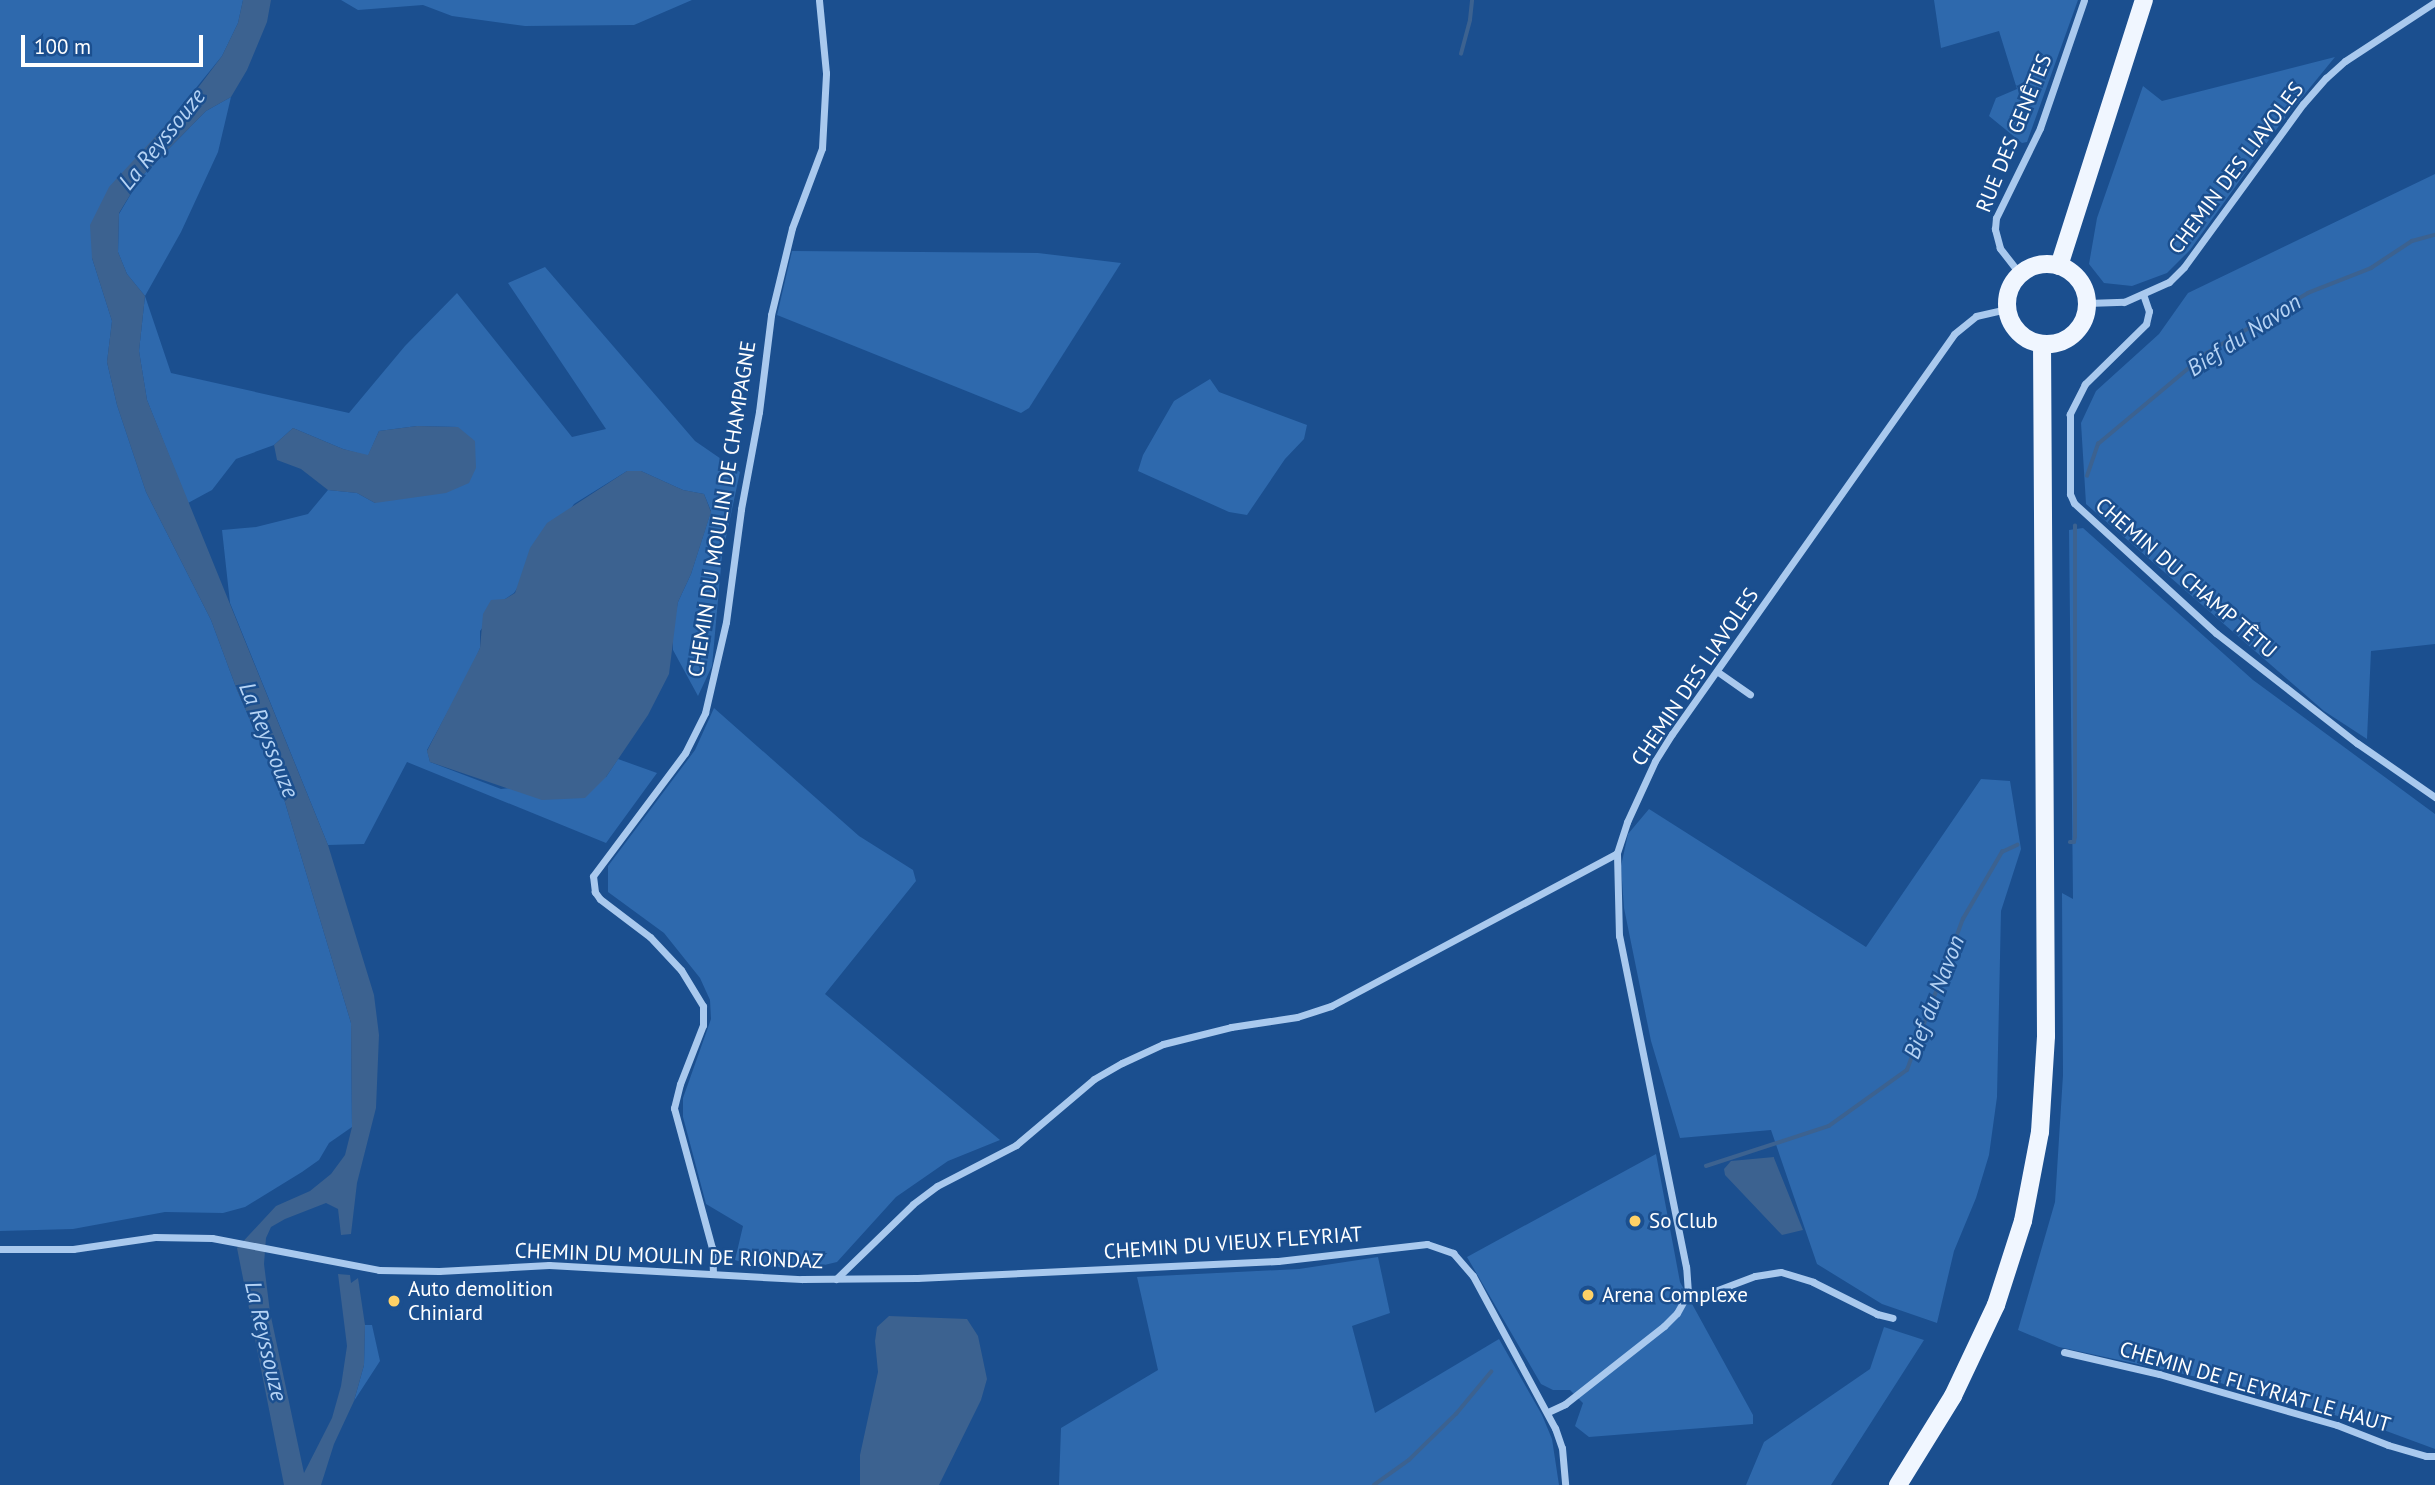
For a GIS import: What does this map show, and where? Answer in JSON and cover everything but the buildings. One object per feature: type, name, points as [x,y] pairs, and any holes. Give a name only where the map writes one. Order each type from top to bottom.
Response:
[{"type":"main road","points":[[2059,266],[2144,0]]},
{"type":"main road","points":[[2059,266],[2079,280],[2087,303],[2078,329],[2056,344],[2042,344],[2018,333],[2007,309],[2012,284],[2032,267],[2059,266]]},
{"type":"main road","points":[[1898,1485],[1953,1396],[1996,1305],[2023,1221],[2040,1132],[2046,1036],[2042,344]]},
{"type":"street","name":"CHEMIN DU MOULIN DE CHAMPAGNE","points":[[713,1274],[712,1248],[674,1108],[680,1084],[704,1026],[703,1006],[681,970],[650,937],[600,899],[594,891],[593,876],[685,753],[705,713],[726,622],[741,509],[760,412],[765,350],[778,282],[792,228],[822,148],[826,74],[819,0]]},
{"type":"street","name":"RUE DES GENÊTES","points":[[2021,274],[2000,248],[1994,229],[1996,219],[2040,128],[2084,0]]},
{"type":"street","name":"CHEMIN DES LIAVOLES","points":[[2087,303],[2124,302],[2169,282],[2184,267],[2303,104],[2326,78],[2345,61],[2435,2]]},
{"type":"street","name":"CHEMIN DU CHAMP TÊTU","points":[[2143,294],[2149,311],[2146,324],[2085,384],[2070,414],[2070,494],[2074,503],[2216,633],[2357,743],[2435,797]]},
{"type":"street","name":"CHEMIN DES LIAVOLES","points":[[1688,1293],[1686,1267],[1619,936],[1617,853],[1627,822],[1655,761],[1954,334],[1976,316],[2007,309]]},
{"type":"street","points":[[1718,671],[1750,694]]},
{"type":"street","points":[[836,1279],[913,1204],[937,1186],[1016,1145],[1094,1079],[1122,1063],[1163,1044],[1231,1027],[1297,1017],[1331,1006],[1617,853]]},
{"type":"street","name":"CHEMIN DU MOULIN DE RIONDAZ","points":[[0,1250],[73,1249],[155,1237],[237,1241],[379,1270],[549,1265],[836,1279]]},
{"type":"street","name":"CHEMIN DU VIEUX FLEYRIAT","points":[[836,1279],[929,1278],[1278,1261],[1427,1244],[1452,1253],[1464,1264],[1548,1412],[1562,1448],[1565,1485]]},
{"type":"street","points":[[1548,1412],[1565,1405],[1664,1326],[1677,1313],[1688,1293],[1707,1294],[1755,1276],[1781,1272],[1813,1282],[1877,1314],[1893,1318]]},
{"type":"street","name":"CHEMIN DE FLEYRIAT LE HAUT","points":[[2064,1352],[2159,1374],[2337,1425],[2388,1445],[2435,1456]]},
{"type":"shaded area","points":[[0,0],[243,0],[238,23],[222,56],[157,136],[92,258],[112,321],[107,362],[117,405],[146,492],[211,620],[237,690],[281,789],[351,1023],[352,1127],[329,1143],[319,1160],[302,1172],[245,1207],[223,1213],[165,1212],[73,1229],[0,1231]]},
{"type":"shaded area","points":[[341,0],[692,0],[634,25],[525,26],[452,16],[423,5],[358,10]]},
{"type":"shaded area","points":[[1934,0],[2078,0],[2027,142],[2022,143],[1989,116],[1996,98],[2017,89],[1999,31],[1941,48]]},
{"type":"shaded area","points":[[2335,57],[2281,123],[2190,250],[2167,273],[2132,286],[2104,283],[2089,264],[2097,218],[2143,86],[2162,101]]},
{"type":"shaded area","points":[[231,97],[218,152],[181,232],[145,296],[127,274],[118,252],[119,214],[141,177],[206,111]]},
{"type":"shaded area","points":[[2435,174],[2435,644],[2371,651],[2367,739],[2324,711],[2086,504],[2081,423],[2096,391],[2159,334],[2188,293]]},
{"type":"shaded area","points":[[792,251],[1038,253],[1121,263],[1029,408],[1021,413],[777,315]]},
{"type":"shaded area","points":[[545,267],[695,441],[740,472],[722,556],[712,666],[698,696],[673,650],[673,626],[678,602],[691,574],[711,511],[704,494],[683,490],[641,471],[627,471],[574,504],[514,593],[505,599],[480,631],[480,648],[472,667],[427,750],[430,762],[501,789],[606,777],[618,759],[657,773],[606,843],[407,762],[364,844],[328,845],[230,603],[222,530],[256,527],[308,514],[328,490],[357,493],[375,503],[457,427],[417,426],[379,431],[368,456],[343,449],[293,428],[274,445],[236,459],[212,490],[188,503],[147,400],[139,351],[145,296],[171,373],[349,413],[405,346],[457,293],[572,437],[606,429],[508,283]]},
{"type":"shaded area","points":[[1210,379],[1219,392],[1307,425],[1304,439],[1285,459],[1247,515],[1229,512],[1138,471],[1143,455],[1174,401]]},
{"type":"shaded area","points":[[2083,528],[2253,680],[2435,814],[2435,1449],[2370,1425],[2206,1379],[2059,1347],[2018,1330],[2055,1202],[2063,1075],[2062,893],[2073,899],[2069,530]]},
{"type":"shaded area","points":[[714,708],[859,836],[913,870],[916,881],[825,994],[1000,1140],[948,1161],[896,1197],[837,1262],[816,1267],[758,1267],[735,1260],[743,1226],[706,1204],[683,1117],[683,1098],[711,1019],[710,1000],[700,978],[664,933],[608,892],[608,866],[695,750]]},
{"type":"shaded area","points":[[1981,779],[2010,781],[2021,849],[2001,911],[1997,1097],[1989,1155],[1976,1198],[1954,1251],[1937,1323],[1882,1304],[1817,1264],[1771,1130],[1680,1138],[1651,1041],[1624,908],[1621,866],[1628,834],[1649,809],[1866,947]]},
{"type":"shaded area","name":"Arena Complexe","points":[[1656,1154],[1680,1282],[1753,1415],[1753,1424],[1589,1437],[1575,1426],[1583,1403],[1570,1390],[1553,1390],[1541,1384],[1467,1257]]},
{"type":"shaded area","points":[[1378,1257],[1390,1313],[1352,1326],[1375,1413],[1499,1339],[1542,1415],[1552,1439],[1559,1485],[1059,1485],[1061,1428],[1158,1370],[1137,1277],[1299,1269]]},
{"type":"shaded area","points":[[365,1325],[372,1325],[380,1361],[354,1401],[364,1365]]},
{"type":"shaded area","points":[[1884,1327],[1924,1340],[1831,1485],[1746,1485],[1764,1442],[1870,1369]]},
{"type":"water","name":"La Reyssouze","points":[[243,0],[271,0],[267,22],[247,70],[231,97],[206,111],[141,177],[119,213],[118,252],[127,274],[145,296],[139,351],[147,400],[328,845],[374,995],[379,1035],[376,1108],[357,1183],[351,1234],[341,1235],[338,1209],[326,1203],[271,1227],[266,1238],[264,1264],[270,1312],[304,1473],[332,1418],[341,1386],[347,1346],[338,1274],[350,1275],[351,1283],[358,1278],[365,1325],[364,1365],[354,1401],[334,1444],[321,1485],[284,1485],[237,1248],[276,1206],[310,1191],[331,1174],[345,1155],[352,1127],[351,1023],[281,789],[237,690],[211,620],[146,492],[117,405],[107,362],[112,321],[92,258],[90,225],[109,187],[188,101],[222,56],[238,23]]},
{"type":"water","points":[[417,426],[458,427],[475,441],[476,468],[469,483],[446,493],[375,503],[357,493],[328,490],[301,469],[277,460],[274,445],[293,428],[343,449],[368,455],[379,431]]},
{"type":"water","points":[[627,471],[641,471],[683,490],[704,494],[711,512],[691,574],[678,602],[669,674],[648,715],[606,777],[585,798],[542,800],[430,762],[427,751],[480,648],[483,614],[491,600],[505,599],[515,593],[530,548],[547,523]]},
{"type":"water","points":[[1774,1157],[1803,1230],[1782,1235],[1725,1175],[1724,1169],[1731,1161]]},
{"type":"water","points":[[889,1316],[967,1319],[978,1336],[987,1379],[981,1400],[939,1485],[860,1485],[860,1455],[878,1372],[875,1341],[877,1327]]},
{"type":"waterway","points":[[1461,54],[1472,0]]},
{"type":"waterway","name":"Bief du Navon","points":[[2087,476],[2098,444],[2207,353],[2308,293],[2371,268],[2412,241],[2435,235]]},
{"type":"waterway","name":"Bief du Navon","points":[[2070,842],[2074,842],[2075,837],[2075,526]]},
{"type":"waterway","name":"Bief du Navon","points":[[1706,1166],[1829,1126],[1907,1070],[1963,919],[2002,852],[2017,845]]},
{"type":"waterway","name":"Bief du Navon","points":[[1374,1485],[1409,1460],[1456,1414],[1491,1372]]},
{"type":"place","name":"So Club","points":[[1635,1221]]},
{"type":"place","name":"Arena Complexe","points":[[1588,1295]]},
{"type":"place","name":"Auto demolition Chiniard","points":[[394,1301]]}]
